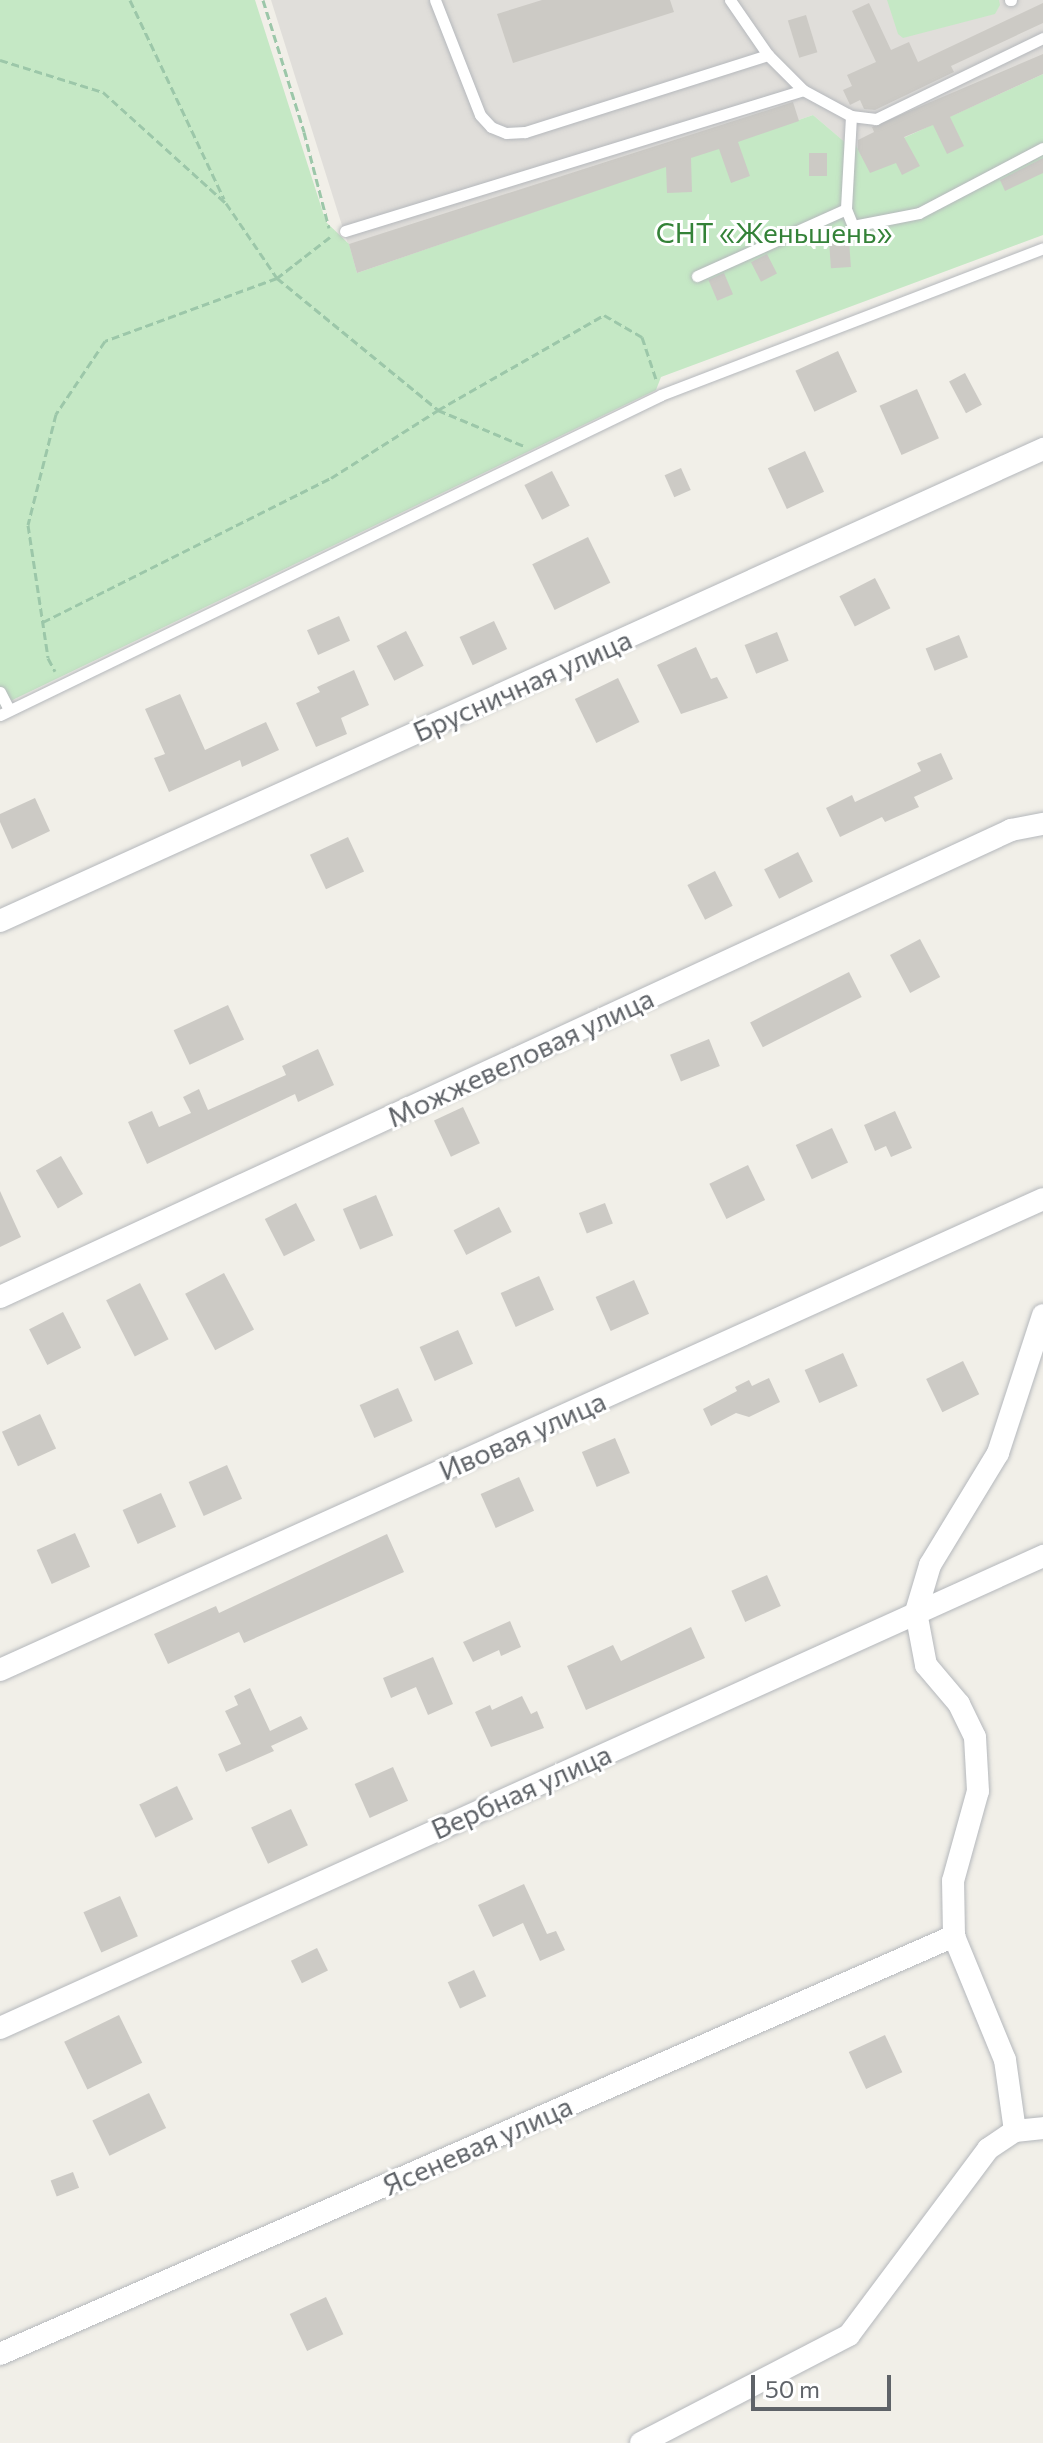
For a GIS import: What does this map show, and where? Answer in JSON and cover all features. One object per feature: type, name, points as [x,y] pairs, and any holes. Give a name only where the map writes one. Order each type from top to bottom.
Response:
[{"type":"street","name":"Брусничная улица","points":[[0,921],[1043,449]]},
{"type":"street","name":"Можжевеловая улица","points":[[0,1297],[1011,830],[1043,824]]},
{"type":"street","name":"Ивовая улица","points":[[0,1670],[1043,1199]]},
{"type":"street","points":[[1015,2131],[1005,2060],[954,1936],[953,1881],[978,1791],[975,1737],[959,1704],[926,1665],[916,1612],[930,1565],[998,1453],[1043,1315]]},
{"type":"street","name":"Вербная улица","points":[[0,2028],[1043,1556]]},
{"type":"street","name":"Ясеневая улица","points":[[0,2354],[954,1936]]},
{"type":"street","points":[[641,2443],[849,2335],[988,2149],[1015,2131],[1043,2128]]},
{"type":"lane","points":[[435,0],[480,115],[491,127],[506,133],[525,132],[768,55]]},
{"type":"lane","points":[[730,0],[768,55],[803,90],[851,116],[876,119],[1043,38]]},
{"type":"lane","points":[[345,231],[803,90]]},
{"type":"lane","points":[[851,116],[846,209],[853,226],[919,213],[1043,148]]},
{"type":"lane","points":[[697,276],[846,209]]},
{"type":"lane","points":[[0,692],[4,712],[661,395],[1043,248]]},
{"type":"path","points":[[130,0],[226,203],[277,278],[438,410],[542,453]]},
{"type":"path","points":[[61,683],[48,658],[28,525],[56,414],[105,341],[277,278],[331,236],[304,132],[263,0]]},
{"type":"path","points":[[0,60],[103,92],[226,203]]},
{"type":"path","points":[[43,622],[331,478],[438,410],[604,315],[642,337],[661,395]]},
{"type":"shaded area","points":[[271,0],[1043,0],[1043,74],[862,157],[813,115],[357,273]]},
{"type":"green space","name":"СНТ «Женьшень»","points":[[0,0],[255,0],[326,222],[349,244],[357,273],[813,115],[847,144],[854,142],[862,157],[1043,74],[1043,235],[661,377],[656,390],[0,706]]},
{"type":"green space","points":[[887,0],[999,0],[1000,5],[995,14],[903,38],[898,34]]},
{"type":"building","points":[[542,0],[670,0],[674,12],[513,63],[497,14]]},
{"type":"building","points":[[869,3],[891,50],[909,42],[918,62],[1043,3],[1043,23],[951,66],[954,72],[875,110],[864,109],[860,100],[850,105],[843,90],[852,86],[847,75],[876,62],[852,11]]},
{"type":"building","points":[[806,15],[817,52],[799,58],[788,21]]},
{"type":"building","points":[[1043,54],[1043,74],[950,117],[964,146],[947,154],[933,125],[904,137],[920,166],[902,175],[896,163],[870,173],[858,150],[858,140],[874,132],[872,127]]},
{"type":"building","points":[[793,102],[799,121],[738,142],[750,176],[731,183],[719,149],[691,158],[692,192],[667,193],[666,167],[357,273],[349,244]]},
{"type":"building","points":[[809,153],[827,153],[827,176],[809,176]]},
{"type":"building","points":[[1043,158],[1043,173],[1005,191],[1000,180]]},
{"type":"building","points":[[849,240],[851,267],[831,268],[829,241]]},
{"type":"building","points":[[767,254],[777,274],[761,282],[751,262]]},
{"type":"building","points":[[724,273],[733,294],[717,301],[708,280]]},
{"type":"building","points":[[838,351],[857,392],[814,412],[795,371]]},
{"type":"building","points":[[965,373],[982,405],[966,413],[949,381]]},
{"type":"building","points":[[917,389],[939,438],[902,455],[880,406]]},
{"type":"building","points":[[805,451],[824,492],[787,509],[768,468]]},
{"type":"building","points":[[681,468],[691,490],[674,497],[665,475]]},
{"type":"building","points":[[552,471],[570,506],[542,520],[524,485]]},
{"type":"building","points":[[588,537],[610,583],[555,610],[532,564]]},
{"type":"building","points":[[875,578],[890,608],[855,626],[839,596]]},
{"type":"building","points":[[339,616],[350,641],[318,655],[307,630]]},
{"type":"building","points":[[494,621],[507,649],[473,665],[460,637]]},
{"type":"building","points":[[406,631],[424,666],[394,681],[377,646]]},
{"type":"building","points":[[777,632],[789,661],[756,674],[745,645]]},
{"type":"building","points":[[959,635],[968,657],[935,671],[926,648]]},
{"type":"building","points":[[696,647],[711,679],[717,677],[728,698],[681,714],[657,665]]},
{"type":"building","points":[[354,670],[369,705],[341,718],[347,734],[316,747],[296,703],[320,692],[317,687]]},
{"type":"building","points":[[618,678],[639,722],[596,743],[575,699]]},
{"type":"building","points":[[180,694],[205,750],[266,722],[279,750],[242,767],[240,760],[169,792],[154,758],[165,754],[145,709]]},
{"type":"building","points":[[941,753],[953,779],[914,797],[919,807],[885,822],[882,817],[840,837],[826,808],[852,795],[855,802],[921,771],[917,763]]},
{"type":"building","points":[[35,798],[50,831],[12,849],[0,822],[0,814]]},
{"type":"building","points":[[348,837],[364,871],[326,889],[310,855]]},
{"type":"building","points":[[798,852],[813,881],[779,899],[764,869]]},
{"type":"building","points":[[715,871],[733,906],[705,920],[687,885]]},
{"type":"building","points":[[920,939],[940,977],[910,993],[890,955]]},
{"type":"building","points":[[849,972],[862,997],[763,1047],[750,1022]]},
{"type":"building","points":[[228,1005],[244,1039],[190,1065],[174,1030]]},
{"type":"building","points":[[709,1039],[720,1066],[681,1082],[670,1055]]},
{"type":"building","points":[[318,1049],[334,1085],[298,1102],[295,1094],[147,1164],[128,1122],[152,1111],[159,1127],[191,1113],[183,1097],[199,1089],[208,1110],[286,1075],[282,1066]]},
{"type":"building","points":[[463,1107],[480,1143],[451,1157],[434,1121]]},
{"type":"building","points":[[895,1111],[912,1148],[891,1157],[886,1146],[875,1151],[864,1125]]},
{"type":"building","points":[[832,1128],[848,1162],[812,1179],[796,1145]]},
{"type":"building","points":[[61,1156],[83,1194],[58,1209],[36,1170]]},
{"type":"building","points":[[748,1165],[765,1200],[726,1219],[709,1184]]},
{"type":"building","points":[[0,1191],[21,1237],[0,1247]]},
{"type":"building","points":[[376,1195],[393,1236],[360,1250],[343,1209]]},
{"type":"building","points":[[296,1203],[315,1240],[284,1256],[265,1219]]},
{"type":"building","points":[[605,1203],[613,1224],[587,1234],[579,1213]]},
{"type":"building","points":[[499,1207],[512,1232],[466,1255],[454,1230]]},
{"type":"building","points":[[224,1273],[254,1330],[215,1350],[185,1294]]},
{"type":"building","points":[[539,1276],[554,1310],[516,1327],[501,1293]]},
{"type":"building","points":[[634,1280],[649,1314],[611,1331],[596,1297]]},
{"type":"building","points":[[140,1283],[169,1339],[135,1356],[106,1300]]},
{"type":"building","points":[[63,1312],[81,1348],[47,1365],[29,1329]]},
{"type":"building","points":[[458,1330],[473,1364],[435,1381],[420,1347]]},
{"type":"building","points":[[843,1353],[858,1386],[819,1403],[805,1370]]},
{"type":"building","points":[[963,1361],[979,1394],[942,1412],[926,1379]]},
{"type":"building","points":[[769,1378],[780,1402],[749,1417],[736,1413],[711,1426],[703,1409],[737,1391],[735,1387],[749,1380],[752,1386]]},
{"type":"building","points":[[398,1388],[413,1421],[374,1438],[360,1405]]},
{"type":"building","points":[[40,1414],[56,1448],[18,1466],[2,1432]]},
{"type":"building","points":[[615,1438],[630,1473],[597,1487],[582,1452]]},
{"type":"building","points":[[227,1465],[242,1499],[204,1516],[189,1482]]},
{"type":"building","points":[[519,1477],[534,1511],[496,1528],[481,1494]]},
{"type":"building","points":[[161,1493],[176,1527],[138,1544],[123,1510]]},
{"type":"building","points":[[75,1533],[90,1567],[52,1584],[37,1550]]},
{"type":"building","points":[[387,1534],[404,1572],[244,1643],[239,1632],[168,1664],[154,1634],[216,1606],[219,1613]]},
{"type":"building","points":[[767,1575],[781,1606],[745,1622],[731,1591]]},
{"type":"building","points":[[510,1621],[521,1647],[501,1656],[499,1650],[473,1662],[463,1642]]},
{"type":"building","points":[[691,1627],[705,1658],[586,1710],[567,1666],[613,1645],[621,1661]]},
{"type":"building","points":[[433,1657],[453,1704],[428,1715],[416,1687],[391,1698],[383,1678]]},
{"type":"building","points":[[250,1688],[270,1731],[301,1716],[308,1729],[271,1746],[274,1751],[226,1772],[218,1754],[241,1744],[225,1711],[238,1705],[234,1696]]},
{"type":"building","points":[[522,1696],[531,1714],[537,1711],[544,1728],[491,1747],[475,1712],[490,1705],[492,1710]]},
{"type":"building","points":[[393,1767],[408,1801],[370,1818],[355,1784]]},
{"type":"building","points":[[177,1786],[193,1819],[155,1838],[139,1804]]},
{"type":"building","points":[[291,1809],[308,1845],[268,1864],[251,1828]]},
{"type":"building","points":[[524,1884],[547,1934],[556,1931],[565,1950],[540,1961],[523,1923],[493,1937],[478,1905]]},
{"type":"building","points":[[120,1896],[138,1936],[101,1952],[83,1912]]},
{"type":"building","points":[[317,1948],[328,1970],[302,1983],[291,1961]]},
{"type":"building","points":[[474,1970],[486,1996],[460,2009],[448,1982]]},
{"type":"building","points":[[119,2015],[142,2063],[87,2089],[64,2042]]},
{"type":"building","points":[[885,2035],[902,2072],[866,2089],[849,2052]]},
{"type":"building","points":[[149,2093],[166,2128],[109,2156],[92,2121]]},
{"type":"building","points":[[73,2172],[79,2188],[57,2196],[51,2181]]},
{"type":"building","points":[[326,2297],[343,2334],[307,2351],[290,2314]]}]
